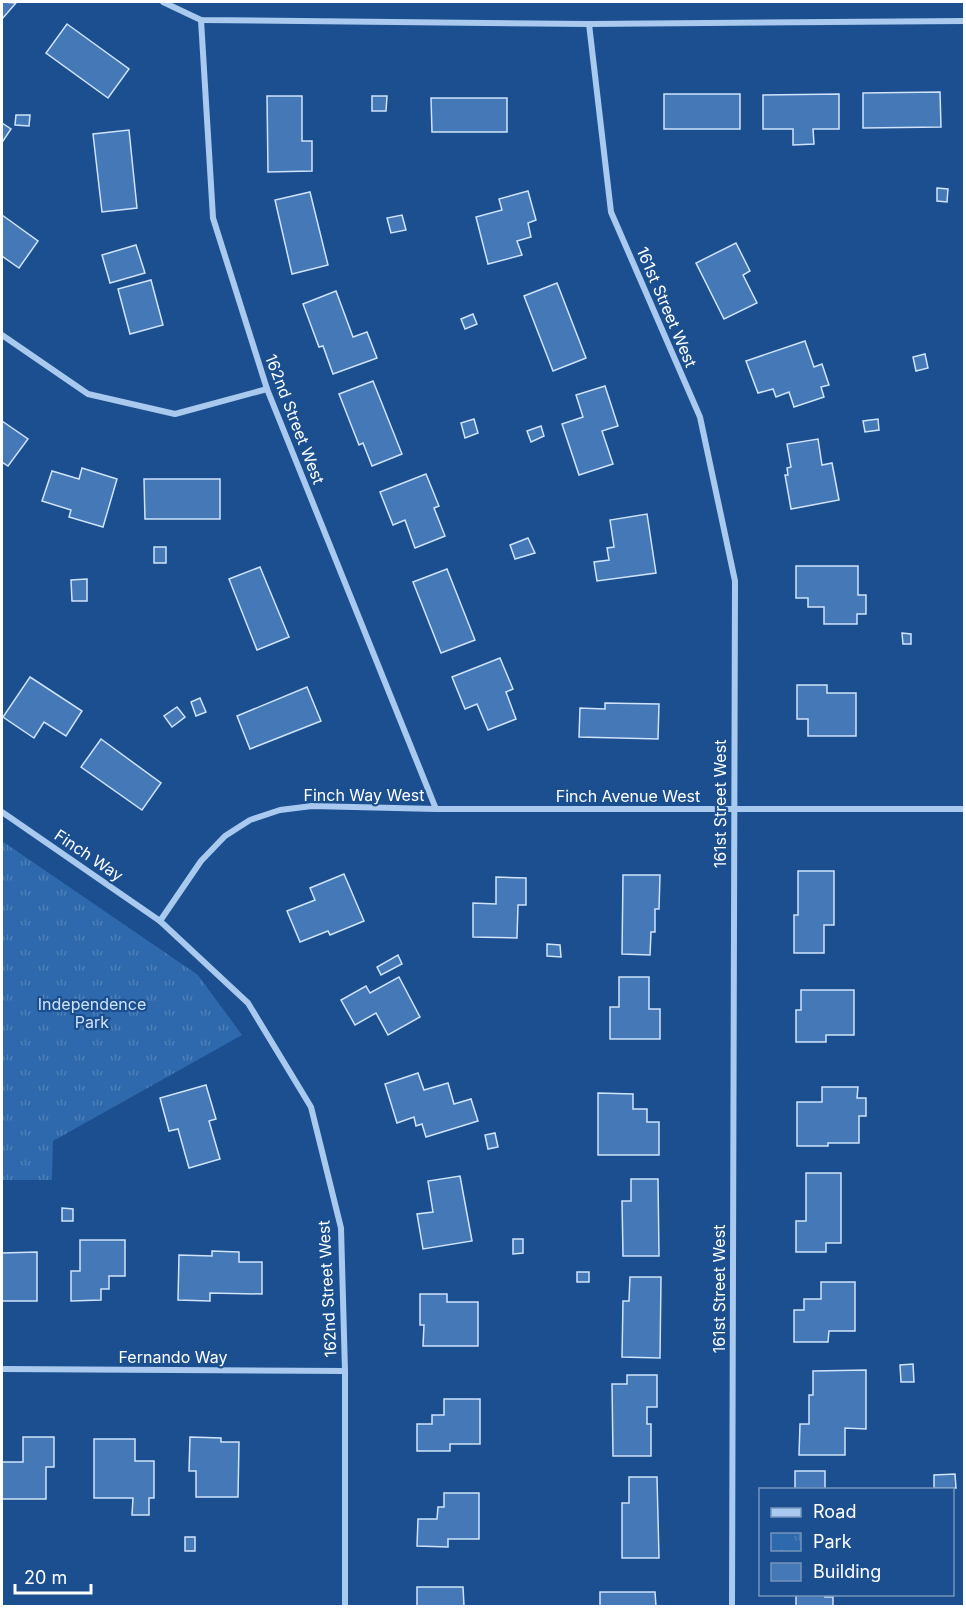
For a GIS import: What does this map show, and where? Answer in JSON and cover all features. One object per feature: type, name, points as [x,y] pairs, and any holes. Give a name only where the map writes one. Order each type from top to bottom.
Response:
[{"type":"street","points":[[163,2],[201,20],[589,24],[964,21]]},
{"type":"street","name":"162nd Street West","points":[[201,20],[213,218],[267,389],[436,809]]},
{"type":"street","name":"161st Street West","points":[[589,24],[611,212],[700,417],[735,581],[732,1606]]},
{"type":"street","points":[[2,335],[88,394],[175,414],[267,389]]},
{"type":"street","name":"Finch Way West","points":[[160,921],[201,861],[225,836],[250,820],[280,810],[312,806],[436,809]]},
{"type":"street","name":"Finch Avenue West","points":[[436,809],[964,810]]},
{"type":"street","name":"Finch Way","points":[[2,812],[160,921]]},
{"type":"street","name":"162nd Street West","points":[[160,921],[248,1003],[311,1107],[341,1228],[345,1371],[345,1606]]},
{"type":"street","name":"Fernando Way","points":[[2,1369],[345,1371]]},
{"type":"green space","name":"Independence Park","points":[[2,841],[198,975],[242,1035],[53,1141],[52,1180],[2,1180]]},
{"type":"building","points":[[2,2],[16,3],[2,19]]},
{"type":"building","points":[[67,24],[129,69],[108,98],[46,53]]},
{"type":"building","points":[[940,92],[941,127],[863,128],[863,93]]},
{"type":"building","points":[[664,94],[740,94],[740,129],[664,129]]},
{"type":"building","points":[[839,94],[839,129],[813,129],[814,144],[793,145],[793,129],[763,129],[763,95]]},
{"type":"building","points":[[267,96],[302,96],[302,141],[312,141],[312,171],[268,172]]},
{"type":"building","points":[[372,96],[387,96],[386,111],[372,111]]},
{"type":"building","points":[[431,98],[507,98],[507,132],[432,132]]},
{"type":"building","points":[[16,115],[30,115],[29,126],[15,125]]},
{"type":"building","points":[[2,123],[11,129],[3,141],[2,139]]},
{"type":"building","points":[[129,130],[137,208],[102,212],[93,134]]},
{"type":"building","points":[[937,188],[948,189],[947,202],[937,201]]},
{"type":"building","points":[[528,191],[536,220],[528,223],[531,237],[517,241],[522,255],[488,264],[476,217],[502,210],[499,199]]},
{"type":"building","points":[[310,192],[328,265],[292,274],[275,200]]},
{"type":"building","points":[[2,215],[38,241],[19,268],[2,256]]},
{"type":"building","points":[[402,215],[406,230],[391,233],[387,218]]},
{"type":"building","points":[[736,243],[750,271],[743,275],[757,303],[724,319],[696,263]]},
{"type":"building","points":[[136,245],[145,273],[110,283],[102,255]]},
{"type":"building","points":[[151,280],[163,325],[130,334],[118,289]]},
{"type":"building","points":[[557,283],[586,358],[553,371],[524,296]]},
{"type":"building","points":[[336,291],[353,337],[367,332],[377,358],[333,374],[323,346],[319,347],[303,304]]},
{"type":"building","points":[[473,314],[477,324],[465,329],[461,319]]},
{"type":"building","points":[[805,341],[814,367],[822,364],[829,385],[821,387],[824,397],[794,407],[789,392],[776,397],[773,389],[758,393],[746,361]]},
{"type":"building","points":[[925,354],[928,368],[916,371],[913,357]]},
{"type":"building","points":[[373,381],[402,454],[372,466],[363,443],[359,445],[339,394]]},
{"type":"building","points":[[605,386],[618,426],[602,431],[613,464],[579,475],[562,424],[583,417],[576,395]]},
{"type":"building","points":[[474,419],[478,433],[465,438],[461,423]]},
{"type":"building","points":[[878,419],[879,430],[865,432],[863,421]]},
{"type":"building","points":[[2,421],[28,439],[8,466],[2,462]]},
{"type":"building","points":[[541,426],[544,436],[531,442],[527,431]]},
{"type":"building","points":[[818,439],[822,465],[832,463],[839,500],[791,509],[785,475],[788,475],[787,468],[791,467],[787,444]]},
{"type":"building","points":[[82,468],[117,479],[103,527],[69,517],[71,510],[42,501],[52,471],[79,479]]},
{"type":"building","points":[[426,474],[439,506],[434,508],[445,536],[415,548],[405,520],[393,525],[380,492]]},
{"type":"building","points":[[144,479],[220,479],[220,519],[145,519]]},
{"type":"building","points":[[647,514],[656,573],[597,581],[594,562],[609,560],[607,548],[614,547],[610,520]]},
{"type":"building","points":[[528,538],[535,553],[515,559],[510,545]]},
{"type":"building","points":[[154,547],[166,547],[166,563],[154,563]]},
{"type":"building","points":[[796,566],[858,566],[858,595],[866,595],[866,614],[857,614],[857,624],[824,624],[824,607],[808,607],[808,598],[796,598]]},
{"type":"building","points":[[260,567],[289,637],[257,650],[229,579]]},
{"type":"building","points":[[447,569],[475,640],[441,653],[413,582]]},
{"type":"building","points":[[87,579],[87,601],[72,601],[71,580]]},
{"type":"building","points":[[902,633],[911,634],[911,644],[903,644]]},
{"type":"building","points":[[500,658],[513,689],[506,692],[516,719],[488,730],[477,704],[465,709],[452,677]]},
{"type":"building","points":[[30,677],[82,711],[66,736],[44,722],[34,738],[3,717]]},
{"type":"building","points":[[797,685],[827,685],[827,693],[856,693],[856,736],[808,736],[808,719],[797,719]]},
{"type":"building","points":[[307,687],[321,721],[250,749],[237,716]]},
{"type":"building","points":[[200,698],[206,712],[196,716],[191,702]]},
{"type":"building","points":[[605,703],[659,704],[658,739],[579,737],[580,708],[605,709]]},
{"type":"building","points":[[177,707],[185,717],[172,727],[164,716]]},
{"type":"building","points":[[101,739],[161,783],[142,810],[81,767]]},
{"type":"building","points":[[798,871],[834,871],[834,925],[824,925],[824,953],[794,953],[794,915],[798,915]]},
{"type":"building","points":[[344,874],[364,921],[330,935],[328,931],[300,942],[287,911],[315,900],[310,888]]},
{"type":"building","points":[[623,875],[660,875],[659,909],[655,909],[655,932],[651,932],[650,955],[622,954]]},
{"type":"building","points":[[496,877],[526,878],[526,905],[518,905],[517,938],[473,937],[473,903],[496,904]]},
{"type":"building","points":[[547,944],[560,945],[561,957],[547,956]]},
{"type":"building","points":[[398,955],[402,964],[381,975],[377,967]]},
{"type":"building","points":[[399,977],[420,1017],[388,1035],[376,1013],[355,1025],[341,1000],[366,986],[370,993]]},
{"type":"building","points":[[619,977],[649,977],[649,1009],[660,1009],[660,1039],[610,1039],[610,1007],[619,1007]]},
{"type":"building","points":[[801,990],[854,990],[854,1035],[826,1035],[826,1042],[796,1042],[796,1010],[801,1010]]},
{"type":"building","points":[[418,1073],[424,1090],[448,1083],[454,1104],[471,1099],[478,1121],[426,1137],[422,1124],[416,1126],[414,1117],[397,1123],[385,1084]]},
{"type":"building","points":[[206,1085],[216,1119],[209,1121],[220,1159],[189,1168],[178,1129],[169,1131],[160,1098]]},
{"type":"building","points":[[822,1087],[858,1087],[857,1098],[866,1098],[866,1116],[859,1116],[859,1143],[797,1146],[797,1102],[822,1102]]},
{"type":"building","points":[[598,1093],[633,1094],[633,1109],[647,1109],[647,1122],[659,1122],[659,1155],[598,1155]]},
{"type":"building","points":[[495,1133],[498,1147],[488,1149],[485,1135]]},
{"type":"building","points":[[806,1173],[841,1173],[841,1243],[826,1243],[826,1252],[796,1252],[796,1221],[806,1221]]},
{"type":"building","points":[[460,1176],[472,1241],[423,1249],[417,1214],[433,1212],[428,1181]]},
{"type":"building","points":[[631,1179],[658,1179],[659,1256],[623,1256],[622,1201],[631,1201]]},
{"type":"building","points":[[62,1208],[73,1209],[73,1221],[62,1221]]},
{"type":"building","points":[[513,1239],[523,1239],[523,1253],[513,1254]]},
{"type":"building","points":[[80,1240],[125,1240],[125,1276],[109,1276],[109,1289],[101,1289],[101,1300],[71,1301],[71,1271],[80,1271]]},
{"type":"building","points":[[212,1251],[239,1252],[239,1262],[262,1262],[262,1294],[210,1293],[210,1301],[178,1300],[179,1255],[212,1256]]},
{"type":"building","points":[[37,1252],[37,1301],[2,1301],[2,1253]]},
{"type":"building","points":[[577,1272],[589,1272],[589,1282],[577,1282]]},
{"type":"building","points":[[630,1277],[661,1277],[660,1358],[622,1357],[623,1301],[629,1301]]},
{"type":"building","points":[[821,1282],[855,1282],[855,1331],[829,1331],[828,1342],[794,1342],[794,1310],[804,1310],[804,1299],[821,1299]]},
{"type":"building","points":[[420,1294],[447,1294],[447,1302],[478,1302],[478,1346],[423,1346],[424,1325],[420,1325]]},
{"type":"building","points":[[913,1364],[914,1382],[901,1382],[900,1365]]},
{"type":"building","points":[[866,1370],[866,1429],[845,1428],[845,1455],[799,1455],[800,1424],[809,1424],[809,1395],[813,1395],[813,1371]]},
{"type":"building","points":[[627,1375],[657,1375],[657,1407],[647,1407],[647,1424],[651,1424],[651,1456],[613,1456],[612,1384],[627,1384]]},
{"type":"building","points":[[444,1399],[480,1399],[480,1444],[450,1444],[450,1451],[417,1451],[417,1424],[432,1424],[432,1415],[444,1415]]},
{"type":"building","points":[[23,1437],[54,1437],[54,1467],[46,1467],[46,1499],[2,1499],[2,1462],[23,1462]]},
{"type":"building","points":[[190,1437],[221,1438],[221,1442],[239,1442],[238,1497],[196,1497],[196,1471],[189,1471]]},
{"type":"building","points":[[94,1439],[135,1439],[135,1461],[154,1461],[154,1498],[149,1498],[149,1515],[132,1515],[133,1498],[94,1498]]},
{"type":"building","points":[[795,1471],[825,1471],[825,1488],[795,1488]]},
{"type":"building","points":[[955,1474],[956,1488],[934,1488],[934,1475]]},
{"type":"building","points":[[629,1477],[657,1477],[659,1558],[622,1558],[622,1503],[629,1503]]},
{"type":"building","points":[[444,1493],[479,1493],[479,1539],[448,1539],[448,1547],[417,1546],[418,1519],[437,1519],[438,1507],[444,1507]]},
{"type":"building","points":[[185,1537],[195,1537],[195,1551],[185,1551]]},
{"type":"building","points":[[417,1587],[463,1587],[464,1606],[417,1606]]},
{"type":"building","points":[[600,1592],[655,1592],[656,1606],[600,1606]]},
{"type":"building","points":[[796,1596],[833,1597],[833,1606],[796,1606]]}]
